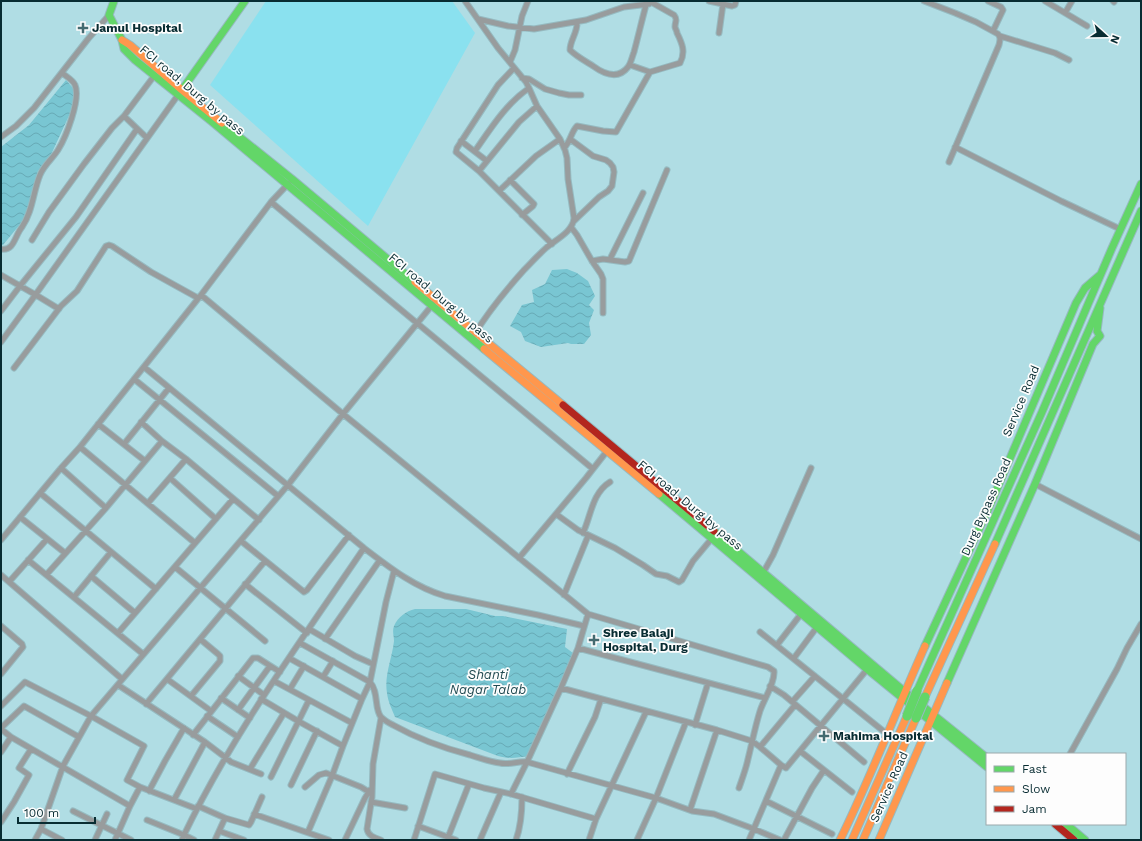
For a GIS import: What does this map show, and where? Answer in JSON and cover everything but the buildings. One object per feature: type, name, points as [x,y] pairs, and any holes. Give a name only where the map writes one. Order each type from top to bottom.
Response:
[{"type":"main road","points":[[115,1],[109,15],[122,40]]},
{"type":"main road","points":[[180,93],[245,1]]},
{"type":"main road","name":"FCI road, Durg by pass","points":[[122,40],[130,45],[180,93],[473,336],[607,451],[763,573],[986,766]]},
{"type":"main road","name":"FCI road, Durg by pass","points":[[122,40],[124,49],[135,60],[154,76],[180,93]]},
{"type":"main road","name":"Durg Bypass Road","points":[[852,840],[1042,412],[1120,229],[1141,184]]},
{"type":"main road","name":"Durg Bypass Road","points":[[863,840],[925,697],[1023,481],[1141,211]]},
{"type":"main road","name":"Service Road","points":[[840,840],[991,503],[1076,303],[1085,288],[1101,273]]},
{"type":"main road","name":"Service Road","points":[[879,840],[1035,484],[1093,344],[1100,336],[1097,331],[1101,302]]},
{"type":"main road","name":"FCI road, Durg by pass","points":[[473,336],[589,426],[801,614],[869,666]]},
{"type":"main road","name":"FCI road, Durg by pass","points":[[932,718],[986,757]]},
{"type":"main road","points":[[1056,825],[1074,840]]},
{"type":"main road","points":[[1067,825],[1085,840]]},
{"type":"street","points":[[465,1],[522,78],[530,90],[537,106],[560,139],[567,158],[568,179],[574,221]]},
{"type":"street","points":[[510,62],[515,50],[522,16],[528,1]]},
{"type":"street","points":[[709,1],[734,6],[736,1]]},
{"type":"street","points":[[924,1],[962,16],[1000,36],[1055,53],[1069,60]]},
{"type":"street","points":[[988,1],[1001,7],[1003,10],[993,31]]},
{"type":"street","points":[[1045,1],[1087,26]]},
{"type":"street","points":[[1065,13],[1072,1]]},
{"type":"street","points":[[478,19],[520,28],[534,29],[586,20],[624,7],[650,2],[674,15],[677,19],[675,28],[683,46],[684,53],[680,63],[650,72],[630,65]]},
{"type":"street","points":[[577,22],[577,27],[570,48],[572,52],[594,68],[608,74],[614,74],[624,71],[630,65],[650,2]]},
{"type":"street","points":[[719,3],[719,33]]},
{"type":"street","points":[[1,137],[16,126],[34,108],[88,39],[109,15]]},
{"type":"street","points":[[949,162],[999,44],[1000,36]]},
{"type":"street","points":[[514,68],[498,85],[461,141],[456,152],[479,171],[552,244]]},
{"type":"street","points":[[564,148],[577,126],[616,132],[650,72]]},
{"type":"street","points":[[1,249],[6,250],[10,248],[28,215],[41,173],[63,142],[77,98],[75,85],[71,80],[62,74]]},
{"type":"street","points":[[32,240],[49,212],[84,164],[112,128],[124,116],[154,76]]},
{"type":"street","points":[[522,78],[529,79],[545,89],[569,96],[581,95]]},
{"type":"street","points":[[475,151],[493,125],[517,98],[540,86]]},
{"type":"street","points":[[1,342],[180,93]]},
{"type":"street","points":[[479,171],[520,122],[537,106]]},
{"type":"street","points":[[124,116],[147,138]]},
{"type":"street","points":[[1,311],[76,217],[137,129]]},
{"type":"street","points":[[499,191],[536,156],[560,139]]},
{"type":"street","points":[[473,336],[514,281],[539,254],[560,238],[571,227],[574,221],[612,186],[614,172],[610,163],[594,156],[570,139]]},
{"type":"street","points":[[461,141],[487,161]]},
{"type":"street","points":[[955,147],[1120,229]]},
{"type":"street","points":[[592,261],[610,260],[628,262],[631,259],[667,170]]},
{"type":"street","points":[[510,180],[534,204],[522,215]]},
{"type":"street","points":[[1,540],[144,367],[271,202],[289,182]]},
{"type":"street","points":[[610,260],[643,193]]},
{"type":"street","points":[[271,202],[593,469]]},
{"type":"street","points":[[571,227],[603,279],[603,313]]},
{"type":"street","points":[[14,368],[58,309],[77,291],[104,248],[108,245],[151,272],[199,297],[588,614],[772,669],[775,673],[760,710],[748,761],[739,788]]},
{"type":"street","points":[[1,275],[36,294],[58,309]]},
{"type":"street","points":[[35,840],[41,829],[63,766],[91,716],[259,520],[343,414],[434,304]]},
{"type":"street","points":[[144,367],[364,548],[394,571],[422,588],[432,592],[584,626]]},
{"type":"street","points":[[134,379],[278,496]]},
{"type":"street","points":[[124,444],[169,388]]},
{"type":"street","points":[[141,422],[259,520]]},
{"type":"street","points":[[98,424],[145,461]]},
{"type":"street","points":[[47,574],[106,508],[162,441]]},
{"type":"street","points":[[80,446],[195,543]]},
{"type":"street","points":[[519,558],[607,451]]},
{"type":"street","points":[[148,503],[186,459]]},
{"type":"street","points":[[61,468],[106,508]]},
{"type":"street","points":[[763,573],[773,555],[811,468]]},
{"type":"street","points":[[170,478],[216,519]]},
{"type":"street","points":[[583,533],[598,493],[610,482]]},
{"type":"street","points":[[1035,484],[1141,539]]},
{"type":"street","points":[[40,493],[156,589]]},
{"type":"street","points":[[118,633],[233,498]]},
{"type":"street","points":[[556,514],[583,533],[615,548],[656,574],[667,576],[679,582],[682,580],[693,561],[714,536]]},
{"type":"street","points":[[20,517],[65,553]]},
{"type":"street","points":[[241,541],[304,592],[349,535]]},
{"type":"street","points":[[564,595],[588,536]]},
{"type":"street","points":[[9,582],[47,539]]},
{"type":"street","points":[[183,838],[197,808],[238,737],[289,658],[364,548]]},
{"type":"street","points":[[74,597],[110,552]]},
{"type":"street","points":[[28,560],[143,654]]},
{"type":"street","points":[[325,639],[380,560]]},
{"type":"street","points":[[146,704],[265,561]]},
{"type":"street","points":[[175,567],[266,641]]},
{"type":"street","points":[[308,832],[370,682],[386,602],[394,571]]},
{"type":"street","points":[[1,575],[122,679]]},
{"type":"street","points":[[91,576],[135,613]]},
{"type":"street","points":[[245,584],[308,631],[355,656],[374,664]]},
{"type":"street","points":[[511,794],[528,762],[561,688],[578,648],[588,614]]},
{"type":"street","points":[[776,645],[801,614]]},
{"type":"street","points":[[1071,753],[1141,624]]},
{"type":"street","points":[[1,626],[22,644],[23,647],[1,674]]},
{"type":"street","points":[[794,658],[817,627]]},
{"type":"street","points":[[760,632],[887,734]]},
{"type":"street","points":[[191,696],[220,661],[220,656],[200,639]]},
{"type":"street","points":[[300,642],[370,682],[375,690],[381,718],[373,764],[371,802],[367,830],[373,837],[381,840]]},
{"type":"street","points":[[578,648],[765,698]]},
{"type":"street","points":[[193,734],[253,658],[258,658],[280,672]]},
{"type":"street","points":[[289,658],[362,699]]},
{"type":"street","points":[[323,677],[333,661]]},
{"type":"street","points":[[238,710],[270,666]]},
{"type":"street","points":[[290,689],[304,666]]},
{"type":"street","points":[[561,688],[717,730],[752,742],[760,747],[781,766],[786,768],[869,666]]},
{"type":"street","points":[[238,676],[284,713],[343,746]]},
{"type":"street","points":[[760,747],[815,676]]},
{"type":"street","points":[[166,679],[191,696],[238,737]]},
{"type":"street","points":[[274,681],[352,723]]},
{"type":"street","points":[[1,706],[25,682],[91,716],[144,746],[127,780],[150,791],[225,818],[248,825],[251,822],[262,797]]},
{"type":"street","points":[[695,725],[708,683]]},
{"type":"street","points":[[118,685],[205,742],[231,762],[261,774]]},
{"type":"street","points":[[770,686],[794,703],[864,762]]},
{"type":"street","points":[[222,698],[250,718]]},
{"type":"street","points":[[567,774],[595,717],[602,699]]},
{"type":"street","points":[[271,777],[309,700]]},
{"type":"street","points":[[79,737],[24,706],[1,729],[31,749],[63,766],[130,806]]},
{"type":"street","points":[[589,840],[596,819],[611,785],[646,712]]},
{"type":"street","points":[[250,769],[284,713]]},
{"type":"street","points":[[381,718],[404,731],[441,747],[505,764],[528,762],[656,798],[690,810],[714,814],[780,840]]},
{"type":"street","points":[[637,840],[656,798],[686,722]]},
{"type":"street","points":[[150,791],[164,762],[184,728]]},
{"type":"street","points":[[690,810],[717,730]]},
{"type":"street","points":[[290,785],[316,731]]},
{"type":"street","points":[[1,752],[11,737]]},
{"type":"street","points":[[174,800],[205,742]]},
{"type":"street","points":[[1,822],[29,775],[19,768],[31,749]]},
{"type":"street","points":[[800,752],[852,792]]},
{"type":"street","points":[[748,840],[781,766]]},
{"type":"street","points":[[784,840],[812,788],[824,770]]},
{"type":"street","points":[[305,787],[319,775],[326,773],[371,790]]},
{"type":"street","points":[[414,840],[435,774],[522,797],[596,819]]},
{"type":"street","points":[[448,838],[469,784]]},
{"type":"street","points":[[115,840],[140,787]]},
{"type":"street","points":[[345,840],[362,804],[371,790]]},
{"type":"street","points":[[480,840],[501,792]]},
{"type":"street","points":[[516,840],[521,820],[522,797]]},
{"type":"street","points":[[766,801],[832,834]]},
{"type":"street","points":[[371,802],[405,808]]},
{"type":"street","points":[[73,811],[131,840]]},
{"type":"street","points":[[95,840],[107,814]]},
{"type":"street","points":[[254,814],[329,840]]},
{"type":"street","points":[[215,840],[225,818]]},
{"type":"street","points":[[148,820],[183,838],[194,840]]},
{"type":"street","points":[[418,826],[456,840]]},
{"type":"street","points":[[41,829],[62,840]]},
{"type":"street","points":[[219,831],[244,840]]},
{"type":"shaded area","points":[[266,1],[452,1],[475,33],[368,226],[210,85]]},
{"type":"water","points":[[66,80],[73,88],[73,107],[49,159],[38,171],[26,217],[3,245],[1,245],[1,147],[29,125]]},
{"type":"water","points":[[567,269],[577,273],[588,281],[595,296],[589,305],[594,310],[589,323],[591,335],[584,344],[568,343],[541,347],[525,341],[521,332],[510,326],[522,305],[534,302],[532,290],[545,284],[552,270]]},
{"type":"water","name":"Shanti Nagar Talab","points":[[415,609],[466,609],[495,616],[503,616],[567,629],[565,647],[573,653],[528,756],[505,758],[498,756],[395,717],[388,699],[386,687],[387,674],[394,641],[393,628],[403,615],[408,611]]},
{"type":"traffic: fast","points":[[114,1],[109,15],[122,40],[124,49],[135,60],[211,121],[484,349]]},
{"type":"traffic: fast","points":[[179,94],[245,1]]},
{"type":"traffic: fast","points":[[222,123],[292,179],[415,282]]},
{"type":"traffic: fast","points":[[917,691],[1042,412],[1141,184]]},
{"type":"traffic: fast","points":[[995,544],[1141,211]]},
{"type":"traffic: fast","points":[[925,646],[988,510],[1076,303],[1085,288],[1100,275]]},
{"type":"traffic: fast","points":[[947,683],[1035,484],[1093,344],[1100,336],[1097,331],[1100,308]]},
{"type":"traffic: fast","points":[[659,494],[867,669],[986,766]]},
{"type":"traffic: fast","points":[[714,531],[905,692],[986,757]]},
{"type":"traffic: fast","points":[[907,716],[917,691]]},
{"type":"traffic: fast","points":[[916,718],[925,697]]},
{"type":"traffic: fast","points":[[1067,825],[1085,840]]},
{"type":"traffic: slow","points":[[122,40],[130,45],[222,123]]},
{"type":"traffic: slow","points":[[415,282],[563,405]]},
{"type":"traffic: slow","points":[[484,349],[659,494]]},
{"type":"traffic: slow","points":[[925,697],[995,544]]},
{"type":"traffic: slow","points":[[840,840],[925,646]]},
{"type":"traffic: slow","points":[[879,840],[947,683]]},
{"type":"traffic: slow","points":[[852,840],[907,716]]},
{"type":"traffic: slow","points":[[863,840],[916,718]]},
{"type":"traffic: jam","points":[[563,405],[714,531]]},
{"type":"traffic: jam","points":[[1056,825],[1074,840]]},
{"type":"place","name":"Jamul Hospital","points":[[83,28]]},
{"type":"place","name":"Shree Balaji Hospital, Durg","points":[[594,640]]},
{"type":"place","name":"Mahima Hospital","points":[[824,736]]}]
